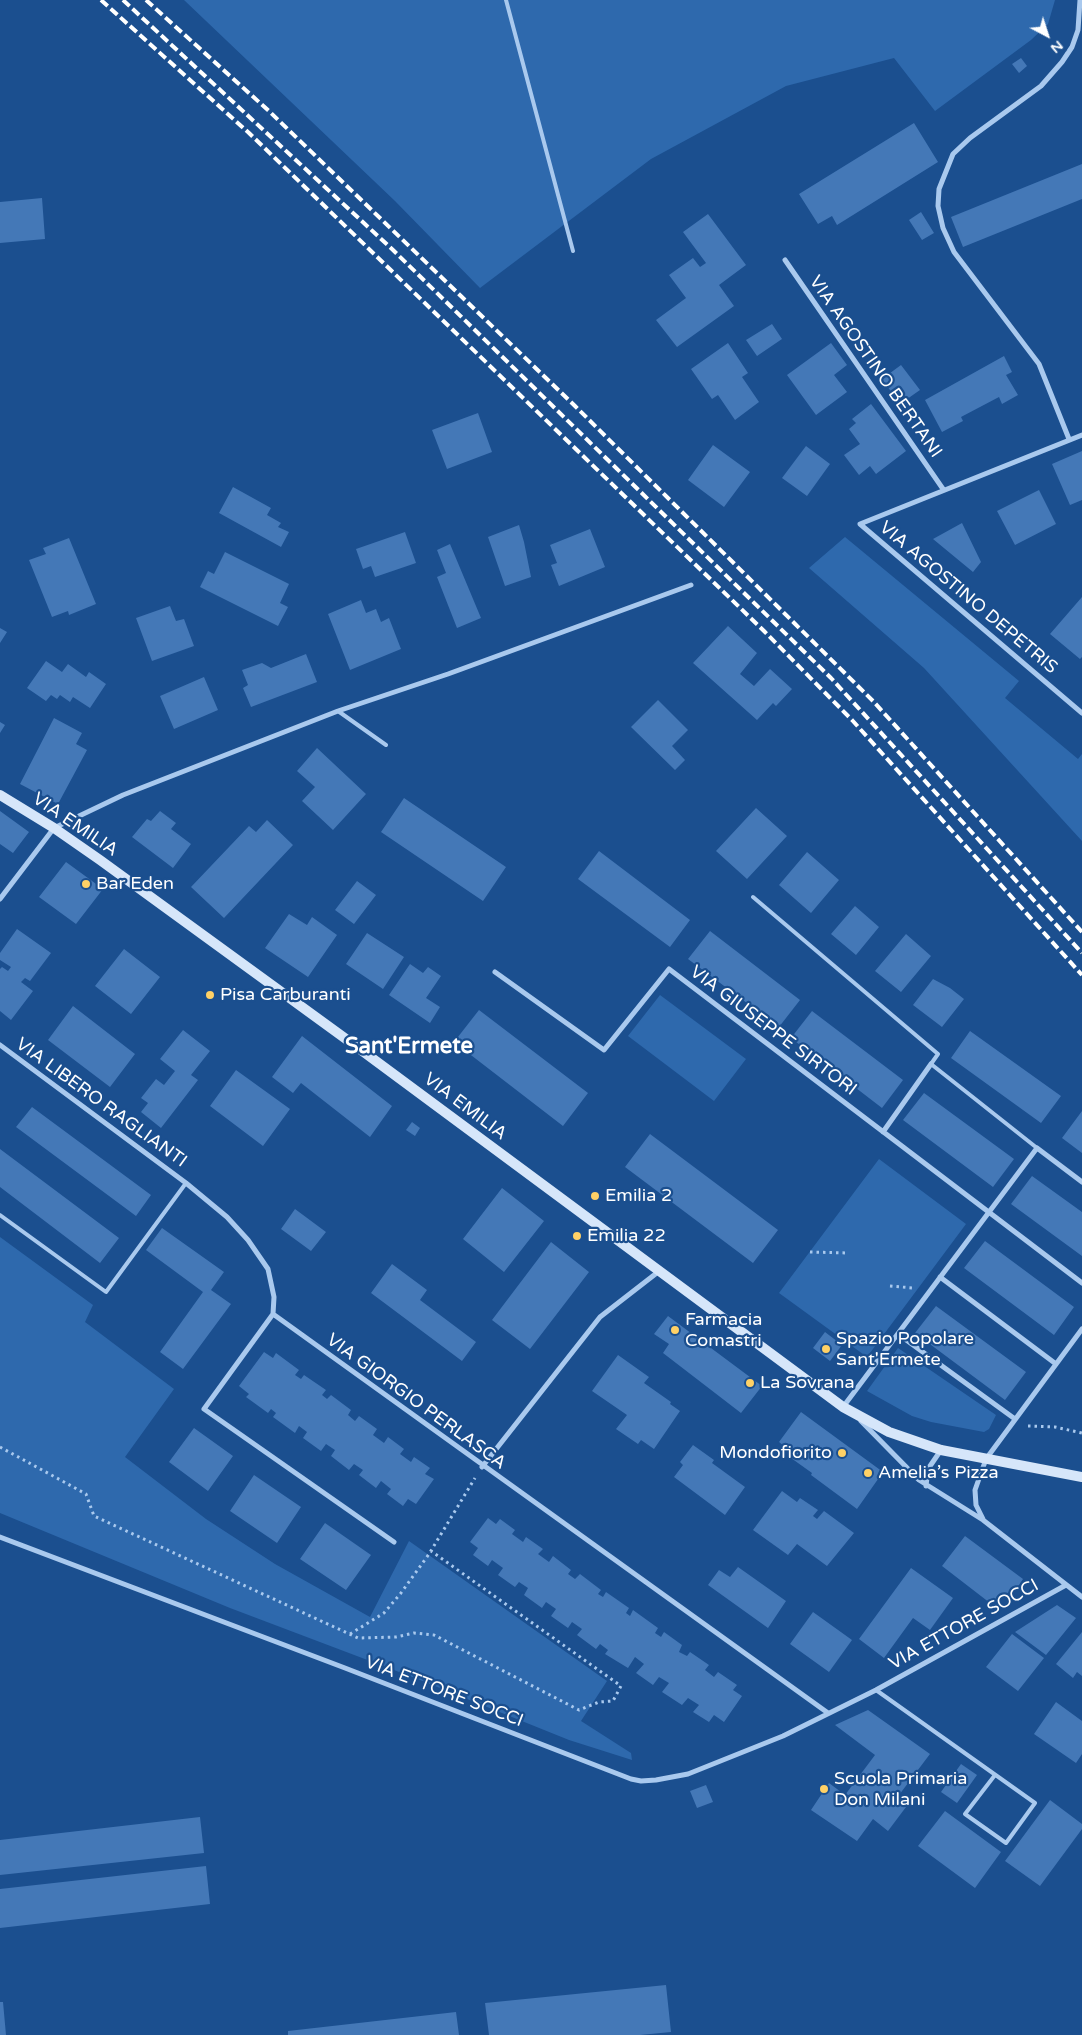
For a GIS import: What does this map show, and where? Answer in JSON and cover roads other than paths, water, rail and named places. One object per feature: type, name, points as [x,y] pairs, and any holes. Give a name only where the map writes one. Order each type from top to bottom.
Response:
[{"type":"main road","name":"VIA EMILIA","points":[[0,795],[54,828],[357,1047],[843,1408],[890,1432],[941,1450],[1082,1477]]},
{"type":"street","points":[[1069,439],[1039,364],[954,252],[943,228],[938,206],[939,188],[953,154],[970,138],[1041,86],[1062,62],[1072,46],[1078,30],[1080,0]]},
{"type":"street","name":"VIA AGOSTINO BERTANI","points":[[785,260],[943,489]]},
{"type":"street","points":[[943,489],[1082,435]]},
{"type":"street","name":"VIA AGOSTINO DEPETRIS","points":[[943,489],[860,524],[1082,713]]},
{"type":"street","points":[[0,899],[54,828],[123,795],[338,712],[691,586]]},
{"type":"street","name":"VIA GIUSEPPE SIRTORI","points":[[495,972],[604,1050],[669,969],[1082,1283]]},
{"type":"street","name":"VIA LIBERO RAGLIANTI","points":[[0,1045],[186,1183],[227,1217],[260,1256],[272,1281],[274,1297],[273,1314]]},
{"type":"street","points":[[883,1132],[931,1064]]},
{"type":"street","points":[[843,1408],[1037,1148],[1082,1182]]},
{"type":"street","points":[[482,1467],[600,1318],[658,1272]]},
{"type":"street","points":[[940,1277],[1056,1364]]},
{"type":"street","points":[[273,1314],[204,1410],[394,1542]]},
{"type":"street","name":"VIA GIORGIO PERLASCA","points":[[273,1314],[482,1467],[828,1713]]},
{"type":"street","points":[[983,1520],[976,1505],[975,1490],[986,1459],[1082,1329]]},
{"type":"street","points":[[898,1334],[1015,1418]]},
{"type":"street","name":"VIA EMILIA","points":[[857,1416],[883,1446],[926,1486],[983,1520],[1082,1597]]},
{"type":"street","points":[[926,1486],[928,1468],[941,1450]]},
{"type":"street","name":"VIA ETTORE SOCCI","points":[[0,1537],[346,1668],[631,1779],[656,1780],[707,1768],[783,1736],[876,1690],[1066,1585]]},
{"type":"lane","points":[[506,0],[573,251]]},
{"type":"lane","points":[[338,712],[386,745]]},
{"type":"lane","points":[[752,896],[938,1054],[931,1064],[1037,1148]]},
{"type":"lane","name":"VIA LIBERO RAGLIANTI","points":[[0,1215],[106,1292],[186,1183]]},
{"type":"lane","name":"VIA ETTORE SOCCI","points":[[876,1690],[1035,1803],[1006,1843],[965,1814],[995,1775]]},
{"type":"railway","points":[[101,0],[249,133],[764,631],[852,720],[1082,975]]},
{"type":"railway","points":[[123,0],[393,250],[831,678],[1082,953]]},
{"type":"railway","points":[[146,0],[270,112],[575,406],[873,701],[1082,932]]},
{"type":"place","name":"Bar Eden","points":[[86,884]]},
{"type":"place","name":"Pisa Carburanti","points":[[210,995]]},
{"type":"place","name":"Emilia 2","points":[[595,1196]]},
{"type":"place","name":"Emilia 22","points":[[577,1236]]},
{"type":"place","name":"Farmacia Comastri","points":[[675,1330]]},
{"type":"place","name":"Spazio Popolare Sant'Ermete","points":[[826,1349]]},
{"type":"place","name":"La Sovrana","points":[[750,1383]]},
{"type":"place","name":"Mondofiorito","points":[[842,1453]]},
{"type":"place","name":"Amelia’s Pizza","points":[[868,1473]]},
{"type":"place","name":"Scuola Primaria Don Milani","points":[[824,1789]]},
{"type":"district","name":"Sant'Ermete","points":[[409,1047]]}]
